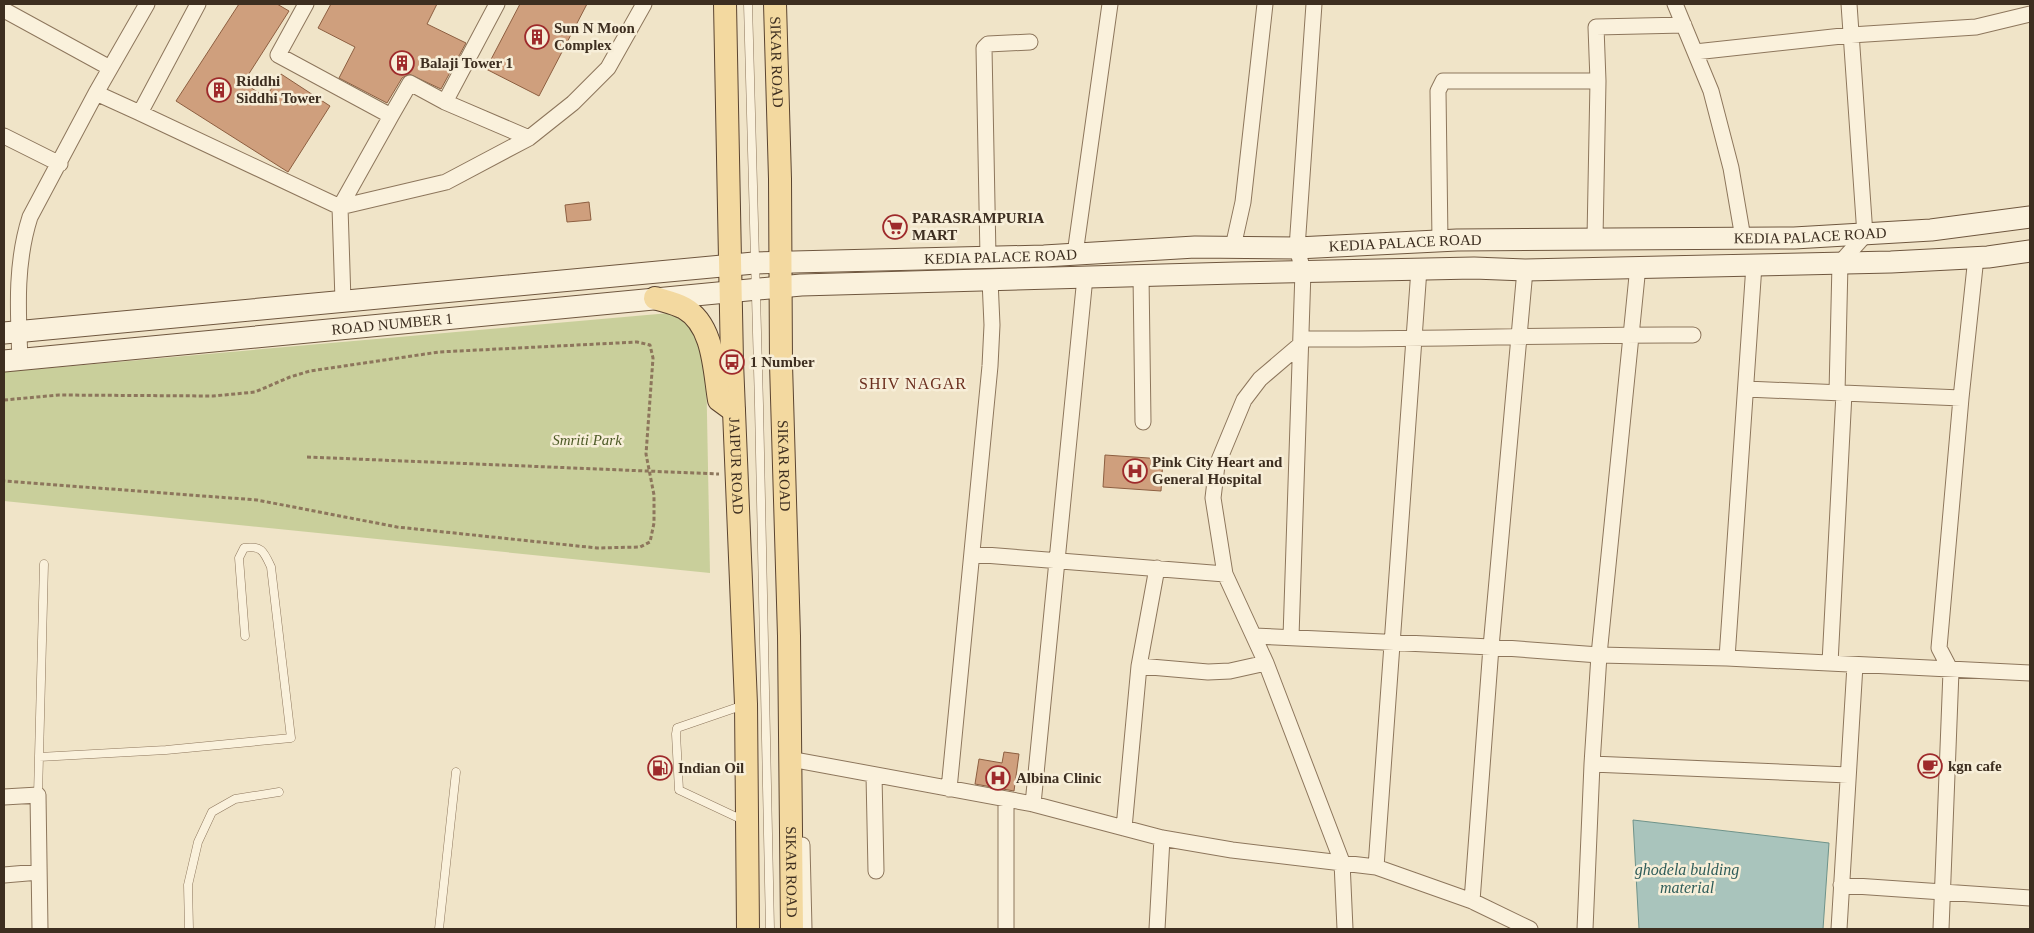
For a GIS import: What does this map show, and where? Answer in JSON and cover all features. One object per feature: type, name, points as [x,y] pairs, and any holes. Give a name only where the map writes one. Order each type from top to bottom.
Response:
[{"type":"main road","name":"JAIPUR ROAD","points":[[724,4],[734,411],[746,704],[748,929]]},
{"type":"main road","name":"SIKAR ROAD","points":[[775,4],[780,179],[780,262],[786,287],[781,364],[795,760],[792,929]]},
{"type":"main road","points":[[655,298],[685,309],[699,322],[707,338],[719,400],[734,411]]},
{"type":"street","points":[[12,361],[11,332],[19,267],[30,218],[96,93],[147,4]]},
{"type":"street","points":[[140,113],[198,4]]},
{"type":"street","points":[[306,4],[278,55],[391,116]]},
{"type":"street","points":[[445,102],[497,4]]},
{"type":"street","points":[[96,93],[340,207],[446,182],[529,138],[573,103],[608,68],[644,4]]},
{"type":"street","points":[[1075,254],[1110,4]]},
{"type":"street","points":[[1233,248],[1244,193],[1265,4]]},
{"type":"street","points":[[1291,638],[1303,271],[1298,248],[1310,4]]},
{"type":"street","points":[[1675,4],[1711,91],[1726,149],[1743,238]]},
{"type":"street","points":[[1830,663],[1840,393],[1840,263],[1865,235],[1849,4]]},
{"type":"street","points":[[4,10],[110,68]]},
{"type":"street","points":[[1695,52],[1851,36],[1976,27],[2030,14]]},
{"type":"street","points":[[1595,238],[1598,81],[1596,27],[1684,26]]},
{"type":"street","points":[[988,257],[984,48],[988,44],[1030,42]]},
{"type":"street","points":[[1440,241],[1438,91],[1443,81],[1598,81]]},
{"type":"street","points":[[343,301],[340,207],[410,83],[445,102],[529,138]]},
{"type":"street","points":[[4,136],[60,164]]},
{"type":"street","name":"KEDIA PALACE ROAD","points":[[780,262],[1075,254],[1195,247],[1298,248],[1440,241],[1595,238],[1794,238],[1931,230],[2030,217]]},
{"type":"street","name":"KEDIA PALACE ROAD","points":[[786,287],[868,282],[1303,271],[1525,270],[1840,263],[1976,257],[2030,251]]},
{"type":"street","points":[[1941,929],[1951,671],[1938,648],[1960,398],[1976,257]]},
{"type":"street","name":"ROAD NUMBER 1","points":[[11,332],[731,264],[780,262]]},
{"type":"street","points":[[1727,658],[1754,264]]},
{"type":"street","points":[[1585,929],[1599,655],[1638,266]]},
{"type":"street","points":[[1376,867],[1419,269]]},
{"type":"street","points":[[1472,901],[1491,647],[1525,270]]},
{"type":"street","points":[[1141,275],[1143,422]]},
{"type":"street","points":[[1032,804],[1055,560],[1085,277]]},
{"type":"street","points":[[950,789],[990,366],[992,325],[990,280]]},
{"type":"street","name":"ROAD NUMBER 1","points":[[12,361],[655,298],[786,287]]},
{"type":"street","points":[[1345,929],[1342,862],[1266,663],[1225,574],[1214,498],[1217,465],[1244,400],[1260,379],[1301,341],[1414,340],[1519,335],[1693,335]]},
{"type":"street","points":[[1746,389],[1960,398]]},
{"type":"street","points":[[972,554],[1225,574]]},
{"type":"street","points":[[1124,828],[1139,666],[1157,568]]},
{"type":"street","points":[[1254,636],[1491,647],[1599,655],[1727,658],[1951,671],[2030,673]]},
{"type":"street","points":[[1139,666],[1208,672],[1230,671],[1266,663]]},
{"type":"street","points":[[1839,929],[1855,664]]},
{"type":"street","points":[[804,929],[795,760],[1032,804],[1162,838],[1232,850],[1376,867],[1472,901],[1507,924],[1530,929]]},
{"type":"street","points":[[1592,764],[1848,775]]},
{"type":"street","points":[[874,775],[876,871]]},
{"type":"street","points":[[4,798],[38,796],[40,929]]},
{"type":"street","points":[[1006,800],[1006,929]]},
{"type":"street","points":[[1157,929],[1162,838]]},
{"type":"street","points":[[4,875],[39,872]]},
{"type":"street","points":[[1841,885],[2030,898]]},
{"type":"lane","points":[[748,4],[770,929]]},
{"type":"lane","points":[[39,757],[166,750],[291,738],[270,567],[264,552],[254,547],[244,548],[239,558],[245,636]]},
{"type":"lane","points":[[38,796],[44,564]]},
{"type":"lane","points":[[746,704],[678,728],[676,734],[679,790],[746,822]]},
{"type":"lane","points":[[439,929],[456,772]]},
{"type":"lane","points":[[189,929],[188,885],[198,842],[212,812],[235,799],[279,792]]},
{"type":"path","points":[[4,400],[59,395],[212,396],[255,392],[290,377],[310,371],[439,352],[637,342],[650,345],[653,358],[646,454],[654,495],[654,523],[650,542],[640,547],[597,548],[397,527],[257,500],[4,481]]},
{"type":"path","points":[[308,456],[737,475]]},
{"type":"green space","name":"Smriti Park","points":[[681,312],[693,320],[706,362],[710,573],[4,501],[4,372]]},
{"type":"water","name":"ghodela bulding material","points":[[1633,820],[1829,843],[1823,929],[1639,929]]},
{"type":"building","name":"Riddhi Siddhi Tower","points":[[239,4],[277,4],[289,11],[243,83],[266,97],[281,74],[330,106],[288,172],[176,101]]},
{"type":"building","name":"Balaji Tower 1","points":[[331,4],[437,4],[427,24],[466,43],[441,89],[409,74],[402,78],[387,103],[339,78],[355,47],[318,28]]},
{"type":"building","name":"Sun N Moon Complex","points":[[520,4],[587,4],[539,96],[486,69]]},
{"type":"building","points":[[589,202],[591,220],[567,222],[565,205]]},
{"type":"building","points":[[1105,455],[1163,459],[1161,491],[1103,487]]},
{"type":"building","points":[[1004,752],[1019,754],[1014,791],[975,784],[979,759],[1002,763]]},
{"type":"place","name":"Sun N Moon Complex","points":[[537,37]]},
{"type":"place","name":"Balaji Tower 1","points":[[402,63]]},
{"type":"place","name":"Riddhi Siddhi Tower","points":[[219,90]]},
{"type":"place","name":"PARASRAMPURIA MART","points":[[895,227]]},
{"type":"place","name":"1 Number","points":[[732,362]]},
{"type":"place","name":"Pink City Heart and General Hospital","points":[[1135,471]]},
{"type":"place","name":"kgn cafe","points":[[1930,766]]},
{"type":"place","name":"Indian Oil","points":[[660,768]]},
{"type":"place","name":"Albina Clinic","points":[[998,778]]},
{"type":"district","name":"SHIV NAGAR","points":[[913,383]]}]
